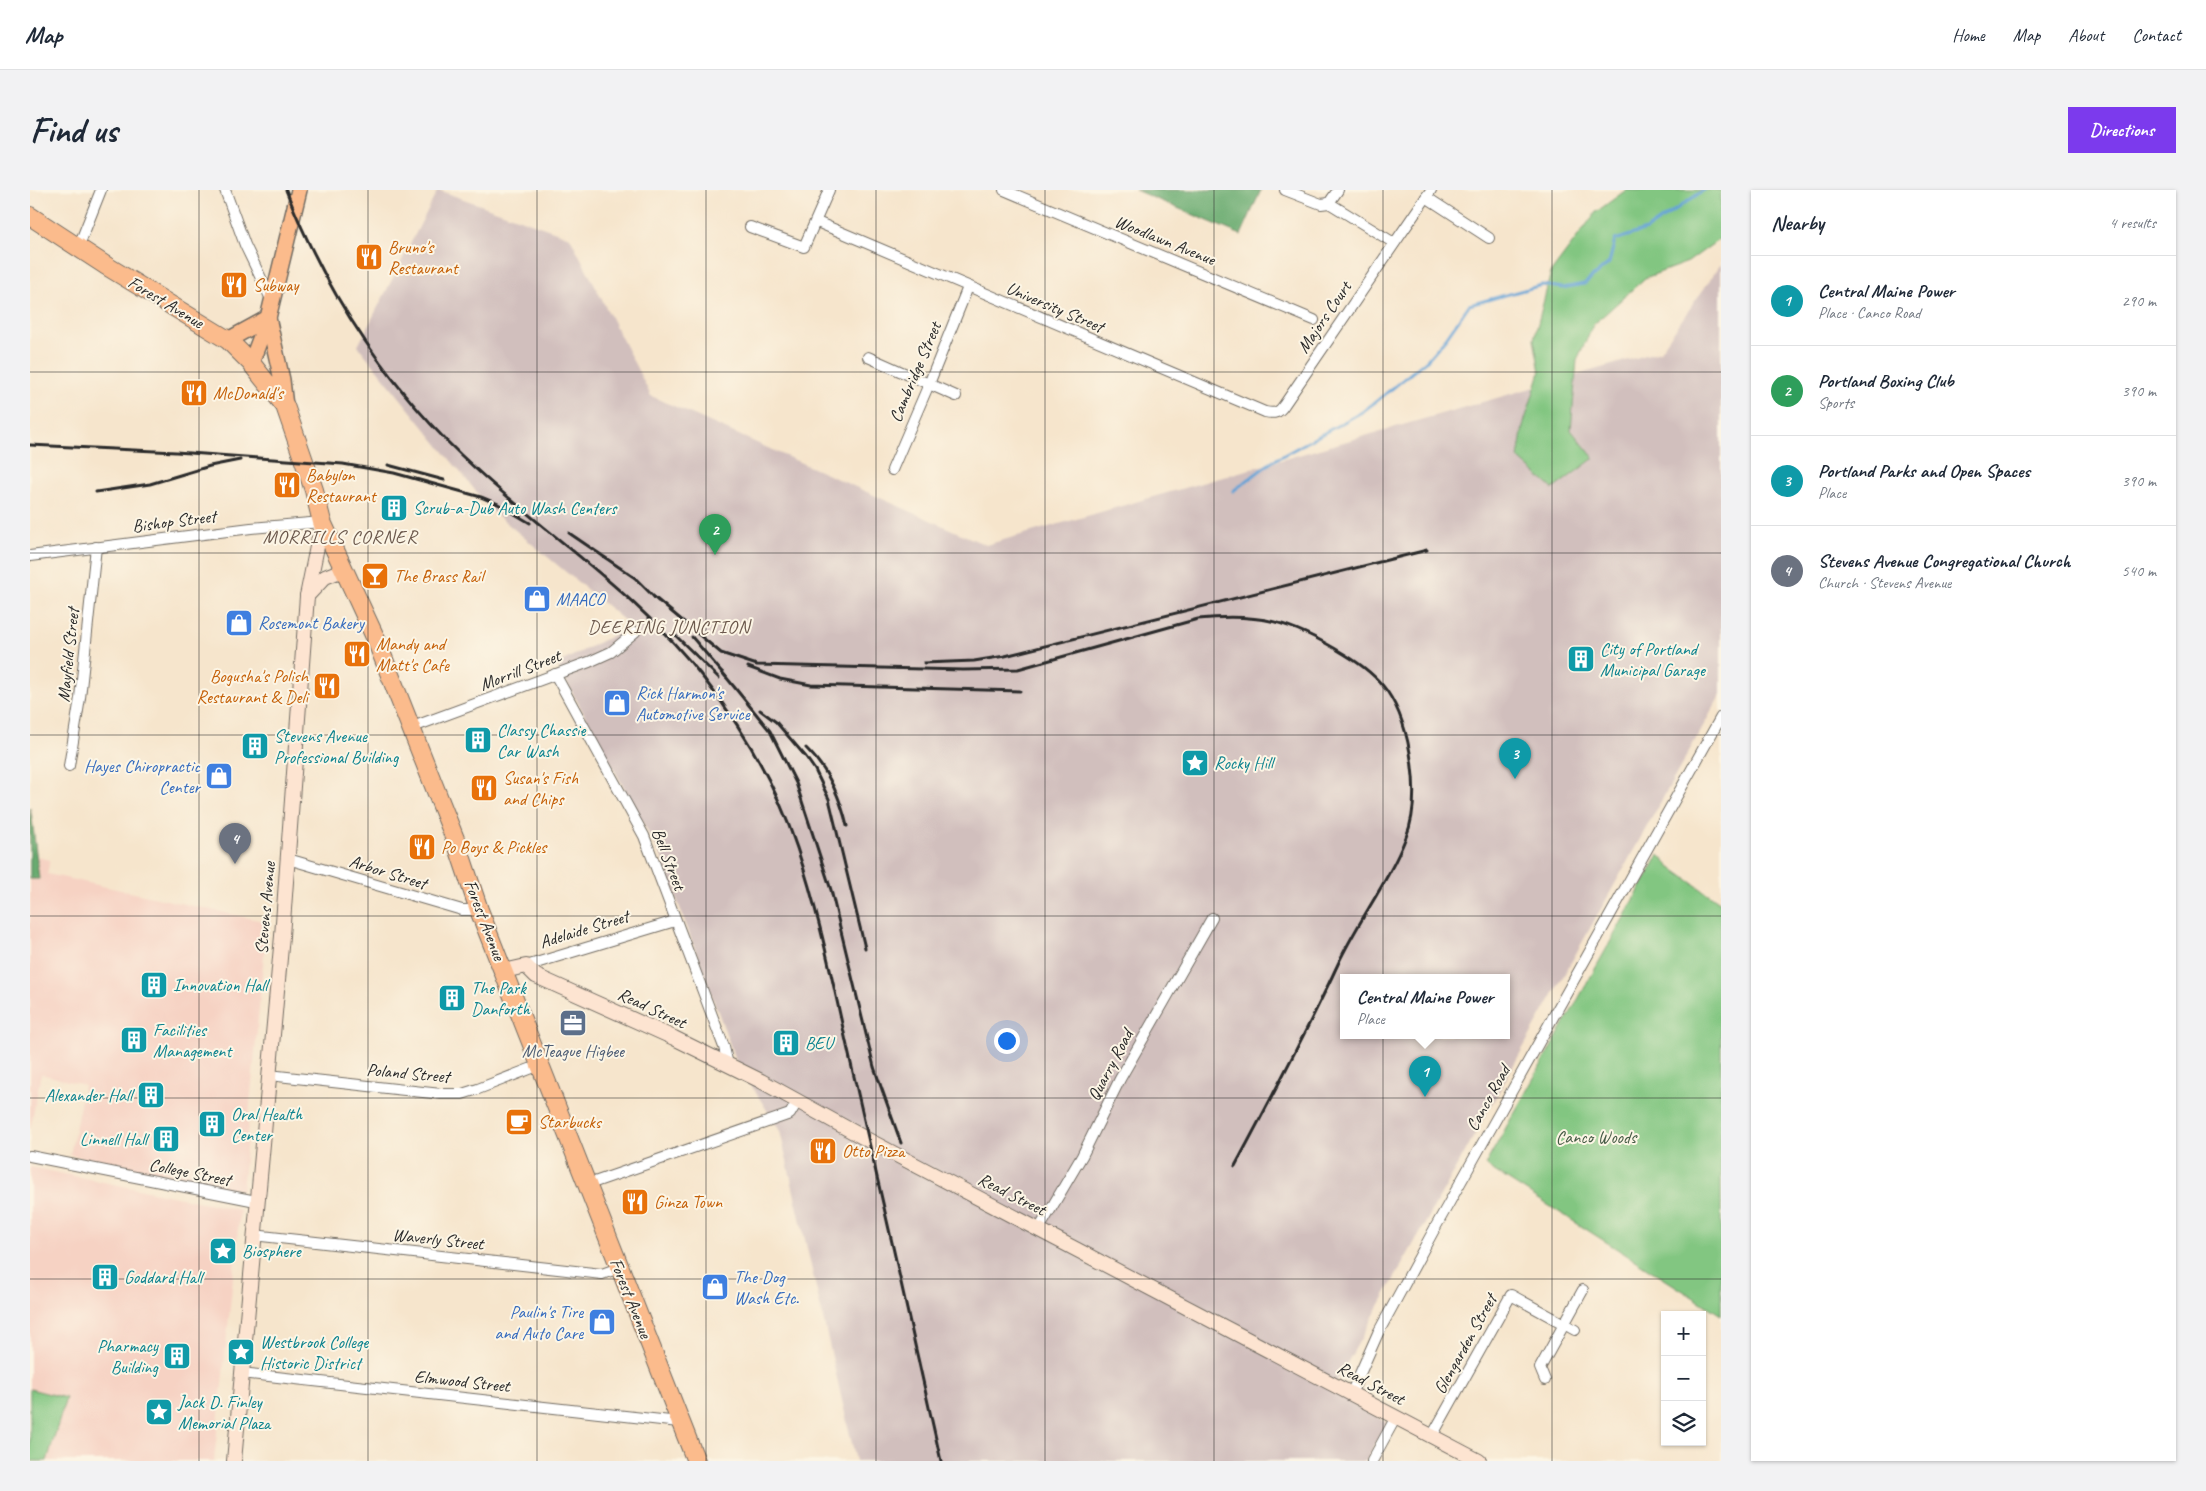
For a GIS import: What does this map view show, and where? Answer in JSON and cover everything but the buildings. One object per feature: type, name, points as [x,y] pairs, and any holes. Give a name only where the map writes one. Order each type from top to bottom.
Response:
[{"type":"highway","name":"Forest Avenue","points":[[30,216],[78,248],[228,340],[251,363],[285,406],[312,485],[322,522],[346,570],[457,844],[479,910],[679,1422],[696,1461]]},
{"type":"main road","points":[[251,363],[268,318],[299,190]]},
{"type":"main road","points":[[228,340],[268,318]]},
{"type":"main road","points":[[268,318],[282,380],[285,406]]},
{"type":"street","points":[[78,248],[101,190]]},
{"type":"street","points":[[225,190],[245,246],[272,301]]},
{"type":"street","points":[[750,226],[804,247],[817,222],[829,190]]},
{"type":"street","name":"Woodlawn Avenue","points":[[1004,190],[1314,320]]},
{"type":"street","points":[[1285,190],[1321,204],[1329,203],[1394,243]]},
{"type":"street","points":[[1329,203],[1338,190]]},
{"type":"street","points":[[1429,194],[1489,238]]},
{"type":"street","name":"Majors Court","points":[[1282,408],[1429,194]]},
{"type":"street","name":"University Street","points":[[817,222],[1265,412],[1278,412],[1282,408]]},
{"type":"street","name":"Cambridge Street","points":[[892,470],[968,287]]},
{"type":"street","points":[[868,357],[956,396]]},
{"type":"street","name":"Bishop Street","points":[[30,556],[251,528],[322,522]]},
{"type":"street","name":"Stevens Avenue","points":[[234,1461],[288,859],[307,596],[322,522]]},
{"type":"street","name":"Mayfield Street","points":[[69,766],[80,698],[96,547]]},
{"type":"street","points":[[307,596],[325,577],[346,570]]},
{"type":"street","name":"Morrill Street","points":[[410,728],[611,652],[635,632]]},
{"type":"street","name":"Bell Street","points":[[555,674],[644,836],[654,858],[675,921],[724,1047],[728,1065]]},
{"type":"street","name":"Canco Road","points":[[1351,1394],[1378,1333],[1434,1228],[1720,722]]},
{"type":"street","name":"Arbor Street","points":[[288,859],[462,910],[479,910]]},
{"type":"street","name":"Quarry Road","points":[[1039,1229],[1082,1156],[1160,1007],[1212,918]]},
{"type":"street","name":"Adelaide Street","points":[[504,971],[675,921]]},
{"type":"street","name":"Read Street","points":[[526,966],[536,976],[728,1065],[1479,1461]]},
{"type":"street","name":"Poland Street","points":[[269,1075],[419,1092],[462,1094],[540,1065]]},
{"type":"street","points":[[586,1185],[790,1114],[797,1102]]},
{"type":"street","name":"College Street","points":[[30,1156],[256,1201]]},
{"type":"street","name":"Waverly Street","points":[[253,1235],[602,1274],[619,1268]]},
{"type":"street","points":[[1545,1380],[1540,1368],[1583,1290]]},
{"type":"street","name":"Glengarden Street","points":[[1432,1436],[1511,1295],[1564,1324]]},
{"type":"street","points":[[1564,1324],[1575,1330]]},
{"type":"street","name":"Elmwood Street","points":[[241,1372],[679,1422]]},
{"type":"street","points":[[1372,1461],[1396,1417]]},
{"type":"shaded area","points":[[438,190],[570,237],[651,396],[986,545],[1660,351],[1721,264],[1721,694],[1332,1390],[1387,1423],[1366,1461],[856,1461],[780,1131],[736,1061],[661,856],[557,664],[631,626],[491,510],[358,346]]},
{"type":"shaded area","points":[[30,855],[50,860],[47,874],[267,922],[242,1191],[70,1155],[84,1085],[41,1074],[30,1130]]},
{"type":"shaded area","points":[[30,1167],[240,1210],[214,1461],[47,1461],[66,1398],[30,1389]]},
{"type":"green space","points":[[1135,190],[1261,190],[1241,235]]},
{"type":"green space","points":[[1626,190],[1721,190],[1721,238],[1688,262],[1645,278],[1593,325],[1577,360],[1571,430],[1594,458],[1553,489],[1518,458],[1523,426],[1540,372],[1534,339],[1551,272],[1596,212]]},
{"type":"green space","points":[[30,808],[32,818],[39,879],[30,879]]},
{"type":"green space","name":"Canco Woods","points":[[1659,855],[1670,867],[1721,903],[1721,1315],[1485,1165]]},
{"type":"green space","points":[[30,1389],[66,1398],[47,1461],[30,1461]]},
{"type":"waterway","points":[[1233,491],[1273,461],[1362,412],[1378,400],[1426,361],[1446,338],[1469,305],[1542,285],[1563,288],[1584,284],[1609,263],[1615,240],[1646,230],[1704,190]]},
{"type":"railway","points":[[286,190],[321,268],[365,341],[390,375],[445,440],[505,495],[625,595],[680,650],[705,680],[733,719],[769,781],[789,825],[815,906],[941,1461]]},
{"type":"railway","points":[[30,445],[176,452],[343,464],[394,473],[481,497],[498,504],[530,523]]},
{"type":"railway","points":[[96,492],[150,484],[210,466],[240,460]]},
{"type":"railway","points":[[388,465],[444,480]]},
{"type":"railway","points":[[569,533],[635,578],[658,601]]},
{"type":"railway","points":[[924,663],[974,661],[1005,656],[1427,550]]},
{"type":"railway","points":[[654,597],[721,653],[757,665],[963,670],[1018,669],[1198,619],[1240,617],[1274,622],[1308,634],[1350,658],[1378,681],[1387,691],[1395,706],[1408,742],[1413,783],[1411,821],[1406,837],[1391,869],[1346,948],[1301,1041],[1235,1166]]},
{"type":"railway","points":[[674,634],[719,678]]},
{"type":"railway","points":[[692,637],[726,677]]},
{"type":"railway","points":[[748,667],[780,679],[811,685],[1020,691]]},
{"type":"railway","points":[[722,672],[770,731],[796,783],[831,890],[874,1067],[901,1143]]},
{"type":"railway","points":[[760,710],[776,722],[806,757],[815,770],[829,799],[865,948]]},
{"type":"railway","points":[[806,748],[827,774],[841,805],[847,826]]},
{"type":"place","name":"Bruno's Restaurant","points":[[369,257]]},
{"type":"place","name":"Subway","points":[[234,285]]},
{"type":"place","name":"McDonald's","points":[[194,393]]},
{"type":"place","name":"Babylon Restaurant","points":[[287,485]]},
{"type":"place","name":"Scrub-a-Dub Auto Wash Centers","points":[[394,508]]},
{"type":"place","name":"Portland Boxing Club","points":[[715,555]]},
{"type":"place","name":"The Brass Rail","points":[[375,576]]},
{"type":"place","name":"MAACO","points":[[537,599]]},
{"type":"place","name":"Rosemont Bakery","points":[[239,623]]},
{"type":"place","name":"Mandy and Matt's Cafe","points":[[357,654]]},
{"type":"place","name":"City of Portland Municipal Garage","points":[[1581,659]]},
{"type":"place","name":"Bogusha's Polish Restaurant & Deli","points":[[327,686]]},
{"type":"place","name":"Rick Harmon's Automotive Service","points":[[617,703]]},
{"type":"place","name":"Classy Chassie Car Wash","points":[[478,740]]},
{"type":"place","name":"Stevens Avenue Professional Building","points":[[255,746]]},
{"type":"place","name":"Rocky Hill","points":[[1195,763]]},
{"type":"place","name":"Hayes Chiropractic Center","points":[[219,776]]},
{"type":"place","name":"Portland Parks and Open Spaces","points":[[1515,779]]},
{"type":"place","name":"Susan's Fish and Chips","points":[[484,788]]},
{"type":"place","name":"Po Boys & Pickles","points":[[422,847]]},
{"type":"place","name":"Stevens Avenue Congregational Church","points":[[235,864]]},
{"type":"place","name":"Innovation Hall","points":[[154,985]]},
{"type":"place","name":"The Park Danforth","points":[[452,998]]},
{"type":"place","name":"McTeague Higbee","points":[[573,1023]]},
{"type":"place","name":"Facilities Management","points":[[134,1040]]},
{"type":"place","name":"BEU","points":[[786,1043]]},
{"type":"place","name":"Alexander Hall","points":[[151,1095]]},
{"type":"place","name":"Central Maine Power","points":[[1425,1097]]},
{"type":"place","name":"Starbucks","points":[[519,1122]]},
{"type":"place","name":"Oral Health Center","points":[[212,1124]]},
{"type":"place","name":"Linnell Hall","points":[[166,1139]]},
{"type":"place","name":"Otto Pizza","points":[[823,1151]]},
{"type":"place","name":"Ginza Town","points":[[635,1202]]},
{"type":"place","name":"Biosphere","points":[[223,1251]]},
{"type":"place","name":"Goddard Hall","points":[[105,1277]]},
{"type":"place","name":"The Dog Wash Etc.","points":[[715,1287]]},
{"type":"place","name":"Paulin's Tire and Auto Care","points":[[602,1322]]},
{"type":"place","name":"Westbrook College Historic District","points":[[241,1352]]},
{"type":"place","name":"Pharmacy Building","points":[[177,1356]]},
{"type":"place","name":"Jack D. Finley Memorial Plaza","points":[[159,1412]]},
{"type":"district","name":"MORRILLS CORNER","points":[[340,536]]},
{"type":"district","name":"DEERING JUNCTION","points":[[669,626]]}]
